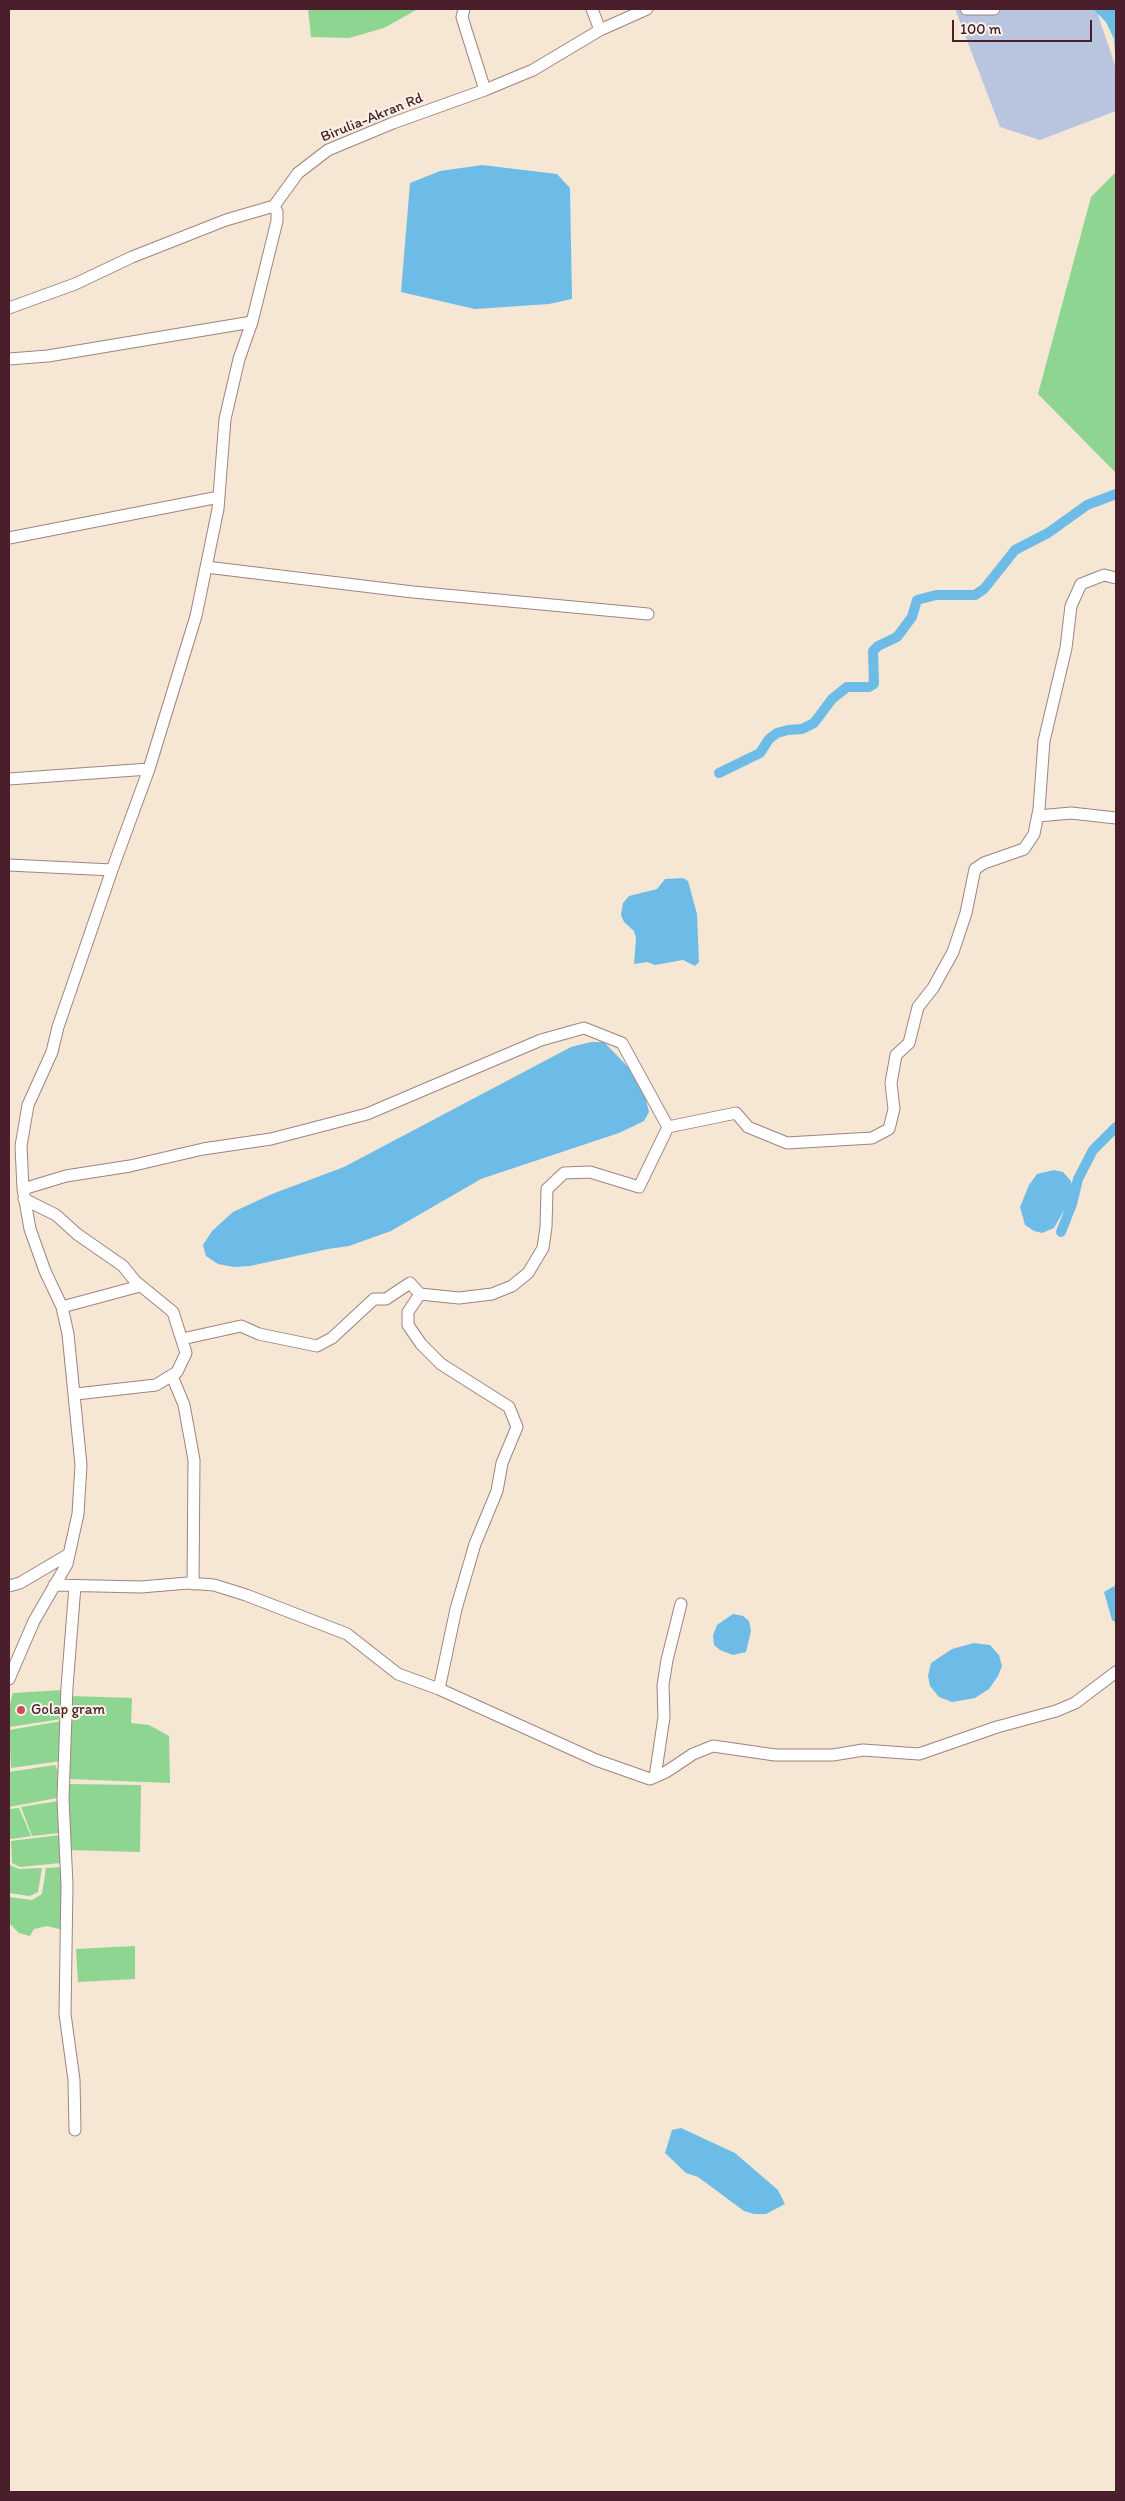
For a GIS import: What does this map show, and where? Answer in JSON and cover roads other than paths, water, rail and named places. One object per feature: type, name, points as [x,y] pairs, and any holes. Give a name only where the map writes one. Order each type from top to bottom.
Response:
[{"type":"street","points":[[464,9],[462,17],[485,90]]},
{"type":"street","points":[[592,9],[600,30]]},
{"type":"street","name":"Birulia-Akran Rd","points":[[274,206],[298,173],[328,150],[533,70],[600,30],[647,9]]},
{"type":"street","points":[[966,9],[994,9]]},
{"type":"street","points":[[9,308],[75,284],[132,257],[226,220],[274,206],[277,212],[277,221],[252,322],[239,359],[225,419],[219,496],[196,616],[149,769],[58,1027],[52,1052],[28,1105],[21,1146],[24,1194],[30,1229],[45,1271],[62,1307],[76,1394],[81,1465],[78,1514],[67,1564],[34,1622],[9,1679]]},
{"type":"street","points":[[9,359],[48,356],[252,322]]},
{"type":"street","points":[[9,538],[219,496]]},
{"type":"street","points":[[206,567],[413,592],[648,614]]},
{"type":"street","points":[[668,1127],[736,1113],[748,1127],[787,1143],[872,1138],[889,1129],[894,1109],[891,1083],[896,1055],[910,1043],[918,1007],[933,988],[954,952],[966,913],[975,869],[984,863],[1024,849],[1034,834],[1038,816],[1044,741],[1066,648],[1071,606],[1081,584],[1104,576],[1116,578]]},
{"type":"street","points":[[9,779],[149,769]]},
{"type":"street","points":[[1038,816],[1071,813],[1116,818]]},
{"type":"street","points":[[9,865],[112,870]]},
{"type":"street","points":[[24,1194],[66,1176],[130,1166],[202,1149],[271,1139],[367,1114],[541,1040],[584,1028],[622,1043],[668,1127]]},
{"type":"street","points":[[182,1339],[241,1326],[259,1334],[317,1346],[332,1338],[374,1300],[386,1299],[410,1283],[420,1294],[459,1298],[492,1294],[512,1286],[528,1273],[543,1248],[546,1227],[547,1190],[564,1173],[590,1172],[639,1187],[668,1127]]},
{"type":"street","points":[[24,1194],[56,1215],[76,1234],[123,1266],[140,1286],[173,1312],[186,1353],[178,1372],[156,1385],[76,1394]]},
{"type":"street","points":[[62,1307],[140,1286]]},
{"type":"street","points":[[420,1294],[408,1312],[407,1319],[408,1325],[421,1344],[441,1364],[509,1407],[517,1427],[502,1463],[497,1492],[475,1544],[464,1581],[439,1689]]},
{"type":"street","points":[[172,1376],[184,1404],[194,1460],[193,1584]]},
{"type":"street","points":[[9,1586],[20,1583],[69,1554]]},
{"type":"street","points":[[54,1585],[141,1587],[193,1584],[214,1585],[347,1634],[398,1674],[439,1689],[596,1760],[650,1779],[693,1754],[713,1746],[775,1755],[833,1755],[863,1750],[919,1754],[997,1727],[1056,1711],[1076,1703],[1116,1672]]},
{"type":"street","points":[[75,1586],[67,1688],[63,1799],[67,1885],[65,2014],[74,2080],[75,2130]]},
{"type":"street","points":[[655,1777],[664,1717],[663,1685],[667,1660],[681,1604]]},
{"type":"water","points":[[1093,9],[1116,9],[1116,68],[1114,39],[1106,22]]},
{"type":"water","points":[[482,165],[557,174],[570,188],[572,299],[549,304],[475,309],[401,292],[410,183],[440,171]]},
{"type":"water","points":[[683,878],[688,881],[697,914],[699,962],[695,966],[683,960],[655,965],[647,962],[634,964],[636,938],[634,931],[624,922],[621,915],[623,903],[629,896],[657,889],[665,879]]},
{"type":"water","points":[[591,1042],[604,1042],[628,1067],[645,1096],[649,1112],[644,1121],[619,1133],[481,1179],[391,1231],[349,1246],[250,1266],[234,1267],[218,1264],[206,1256],[203,1245],[212,1231],[233,1212],[272,1194],[344,1167],[571,1047]]},
{"type":"water","points":[[1054,1170],[1063,1172],[1071,1181],[1073,1189],[1071,1198],[1054,1228],[1042,1233],[1034,1231],[1025,1225],[1020,1207],[1029,1185],[1037,1174]]},
{"type":"water","points":[[1116,1585],[1115,1622],[1112,1620],[1104,1592]]},
{"type":"water","points":[[733,1614],[743,1616],[749,1621],[751,1631],[746,1652],[733,1655],[720,1650],[714,1645],[713,1635],[717,1625]]},
{"type":"water","points":[[974,1643],[990,1645],[999,1655],[1002,1666],[998,1676],[989,1689],[975,1698],[952,1702],[939,1697],[930,1686],[928,1676],[931,1663],[952,1649]]},
{"type":"water","points":[[681,2128],[735,2153],[778,2190],[785,2204],[766,2214],[754,2214],[744,2211],[698,2177],[686,2173],[665,2153],[672,2130]]},
{"type":"waterway","points":[[719,773],[760,753],[769,739],[777,733],[802,729],[814,723],[832,699],[847,687],[869,687],[874,684],[873,651],[878,646],[897,637],[912,617],[917,600],[936,595],[975,595],[984,589],[1015,550],[1048,533],[1087,505],[1116,494]]},
{"type":"waterway","points":[[1061,1232],[1072,1204],[1078,1179],[1093,1150],[1116,1127]]},
{"type":"place","name":"Golap gram","points":[[21,1710]]}]
